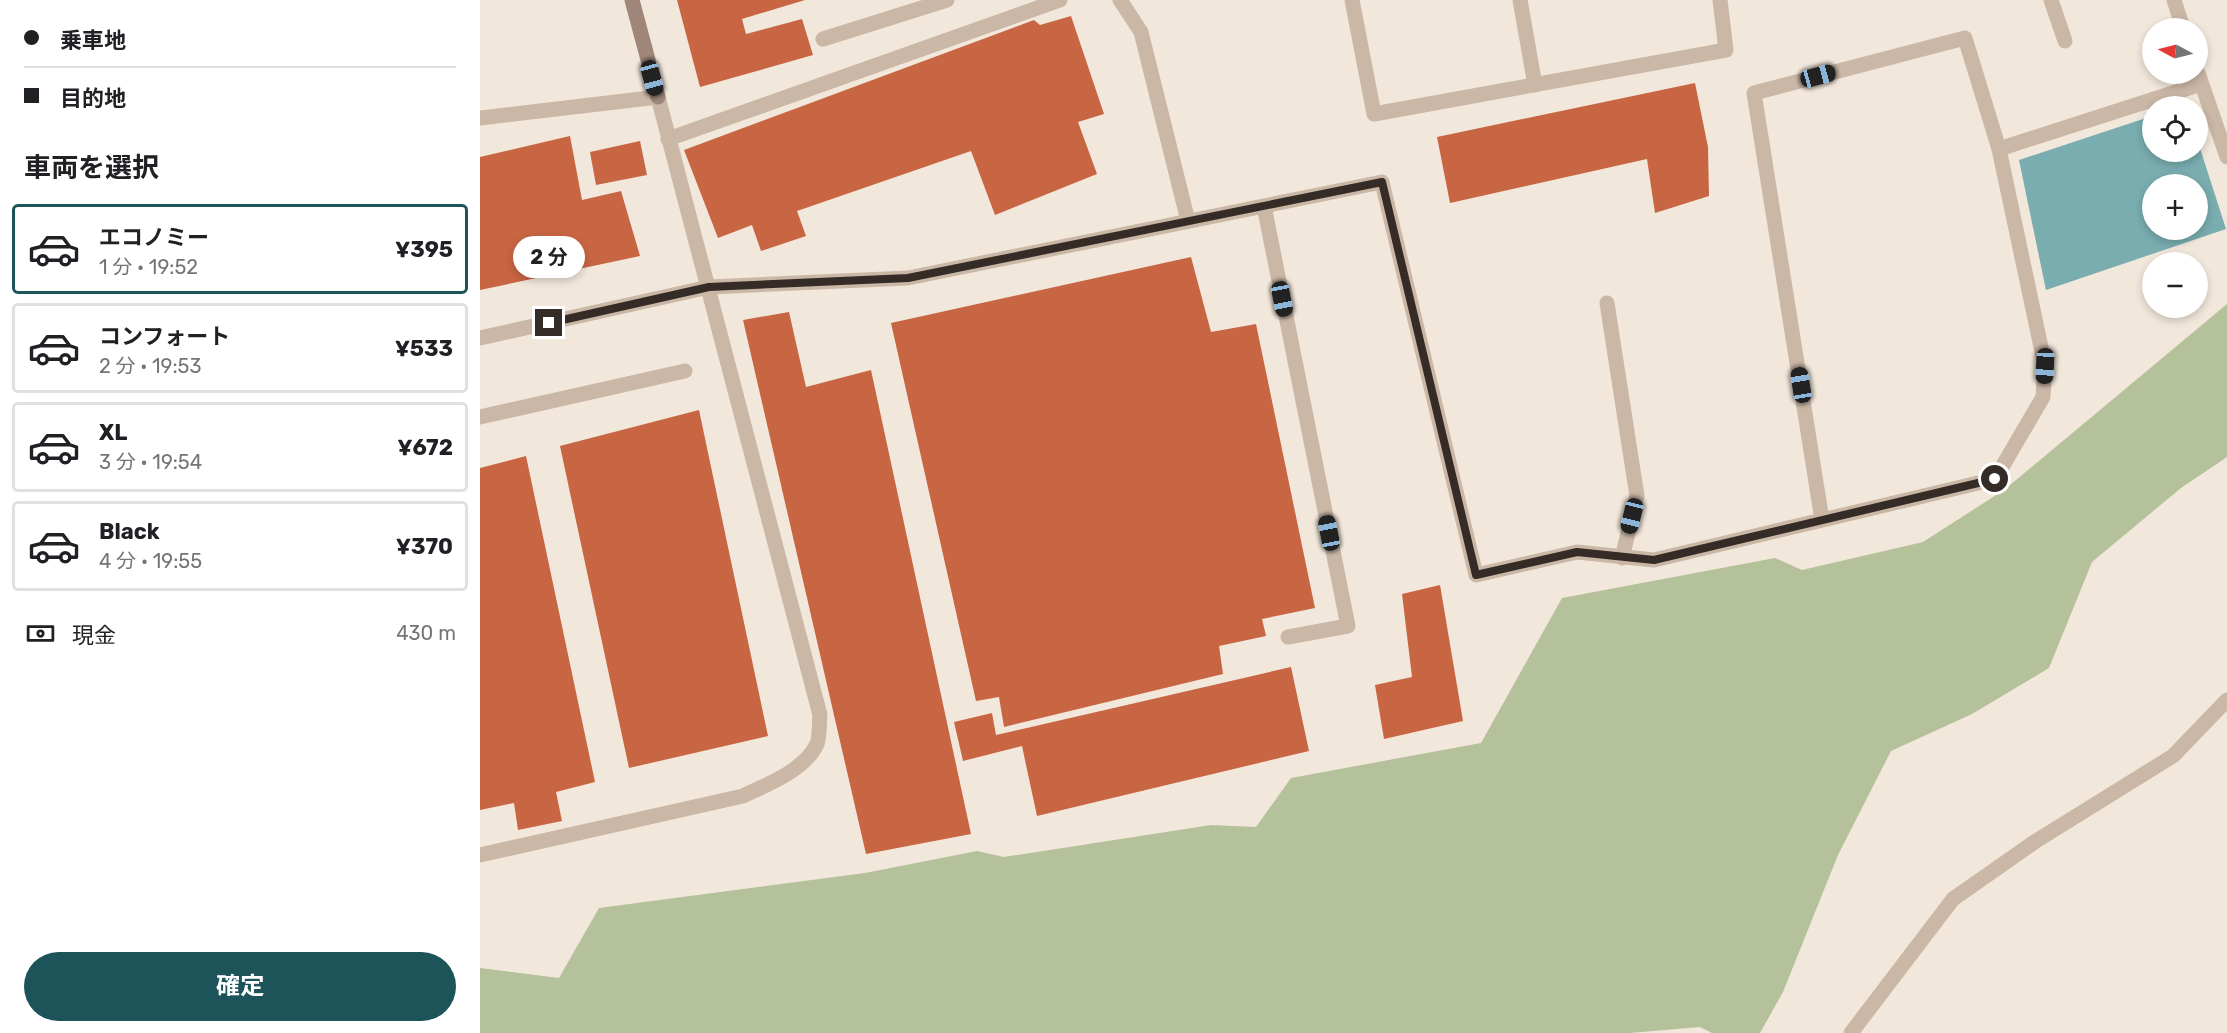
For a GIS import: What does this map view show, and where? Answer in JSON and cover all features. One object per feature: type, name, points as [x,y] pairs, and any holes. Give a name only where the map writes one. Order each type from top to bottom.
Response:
[{"type":"street","points":[[480,855],[743,796],[781,778],[800,764],[817,743],[820,715],[632,0]]},
{"type":"street","points":[[823,39],[947,0]]},
{"type":"street","points":[[668,139],[1060,0]]},
{"type":"street","points":[[1120,0],[1141,32],[1188,221]]},
{"type":"street","points":[[1352,0],[1374,114],[1726,50],[1720,0]]},
{"type":"street","points":[[1520,0],[1534,85]]},
{"type":"street","points":[[2050,0],[2065,40]]},
{"type":"street","points":[[2174,0],[2180,18]]},
{"type":"street","points":[[480,338],[709,287],[908,278],[1382,182],[1476,575],[1577,552],[1654,560],[1995,479],[2043,397],[2045,366],[2000,149],[1965,38],[1754,93],[1822,520]]},
{"type":"street","points":[[2000,149],[2185,84]]},
{"type":"street","points":[[2201,84],[2227,157]]},
{"type":"street","points":[[480,118],[657,97]]},
{"type":"street","points":[[1264,206],[1348,626],[1288,637]]},
{"type":"street","points":[[1607,303],[1637,496],[1622,558]]},
{"type":"street","points":[[480,417],[685,371]]},
{"type":"street","points":[[1851,1033],[1953,899],[2036,841],[2173,756],[2227,700]]},
{"type":"green space","points":[[2227,304],[2227,457],[2181,488],[2092,562],[2049,668],[1972,714],[1891,751],[1838,855],[1783,992],[1760,1033],[1712,1033],[1700,1027],[1630,1033],[480,1033],[480,968],[559,978],[599,908],[865,873],[977,851],[1004,857],[1211,825],[1256,827],[1291,778],[1481,743],[1562,598],[1775,558],[1802,570],[1923,542],[2004,490]]},
{"type":"water","points":[[2142,119],[2142,162],[2204,162],[2226,229],[2208,235],[2208,174],[2142,174],[2142,240],[2194,240],[2158,252],[2142,252],[2142,257],[2046,290],[2019,160]]},
{"type":"building","points":[[677,0],[805,0],[742,19],[746,34],[802,19],[813,55],[700,87]]},
{"type":"building","points":[[1071,16],[1104,114],[1078,122],[1097,174],[995,215],[971,151],[797,211],[806,236],[761,251],[752,225],[718,238],[684,150],[1034,20],[1040,25]]},
{"type":"building","points":[[1695,83],[1708,147],[1709,196],[1655,213],[1647,159],[1450,203],[1437,137]]},
{"type":"building","points":[[570,136],[582,200],[621,191],[640,256],[480,290],[480,157]]},
{"type":"building","points":[[640,141],[647,175],[596,185],[590,152]]},
{"type":"building","points":[[1191,257],[1211,332],[1256,324],[1315,608],[1262,619],[1266,636],[1219,646],[1223,674],[1004,727],[999,697],[976,701],[891,323]]},
{"type":"building","points":[[789,312],[806,387],[871,370],[971,834],[866,854],[743,320]]},
{"type":"building","points":[[699,410],[768,736],[629,768],[560,446]]},
{"type":"building","points":[[526,456],[595,782],[556,792],[562,821],[518,830],[514,803],[480,810],[480,468]]},
{"type":"building","points":[[1440,585],[1463,721],[1384,739],[1375,685],[1412,677],[1402,594]]},
{"type":"building","points":[[1291,667],[1309,751],[1037,816],[1022,746],[963,761],[954,722],[992,713],[996,735]]},
{"type":"route","points":[[549,323],[709,287],[908,278],[1382,182],[1476,575],[1577,552],[1654,560],[1995,479]]}]
